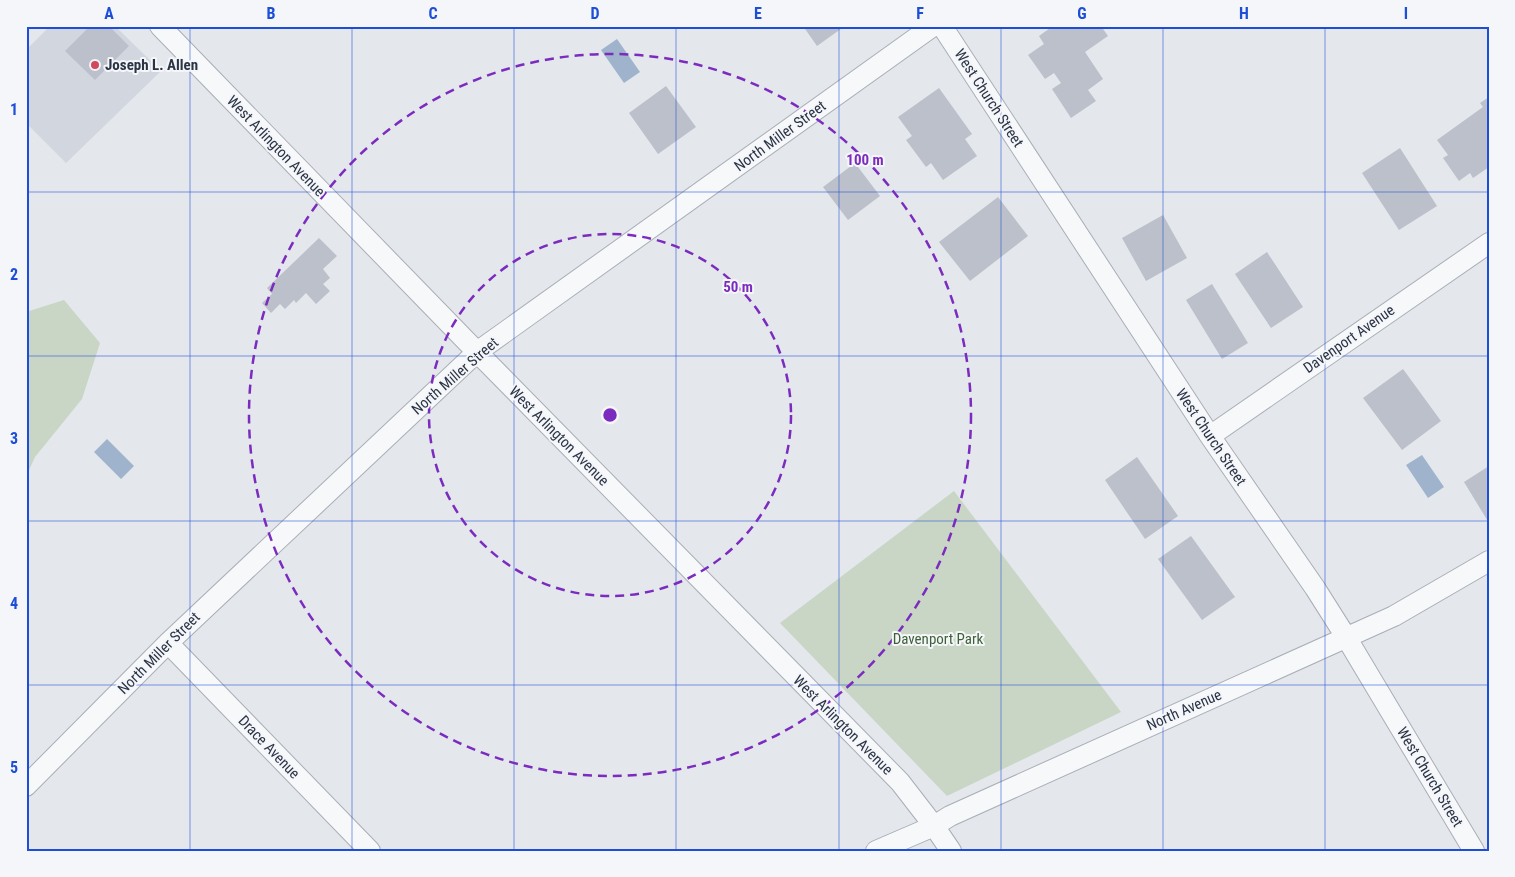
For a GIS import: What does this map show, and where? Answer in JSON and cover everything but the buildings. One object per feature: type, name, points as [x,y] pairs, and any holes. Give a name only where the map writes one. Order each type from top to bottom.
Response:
[{"type":"street","name":"West Arlington Avenue","points":[[160,26],[477,352],[900,782],[951,851]]},
{"type":"street","name":"North Miller Street","points":[[26,786],[168,642],[477,352],[933,26]]},
{"type":"street","name":"West Church Street","points":[[942,26],[1210,436],[1315,588],[1474,851]]},
{"type":"street","name":"Davenport Avenue","points":[[1210,436],[1489,243]]},
{"type":"street","name":"North Avenue","points":[[876,851],[1394,616],[1489,561]]},
{"type":"street","name":"Drace Avenue","points":[[168,642],[370,851]]},
{"type":"shaded area","points":[[50,26],[115,26],[161,71],[66,163],[26,123],[26,50]]},
{"type":"green space","points":[[64,300],[100,343],[82,399],[35,457],[26,477],[26,312]]},
{"type":"green space","name":"Davenport Park","points":[[954,491],[1121,712],[947,796],[780,623]]},
{"type":"water","points":[[617,39],[640,72],[624,83],[601,50]]},
{"type":"water","points":[[107,439],[134,466],[121,479],[94,452]]},
{"type":"water","points":[[1422,455],[1444,487],[1428,498],[1406,465]]},
{"type":"place","name":"Joseph L. Allen","points":[[95,65]]}]
